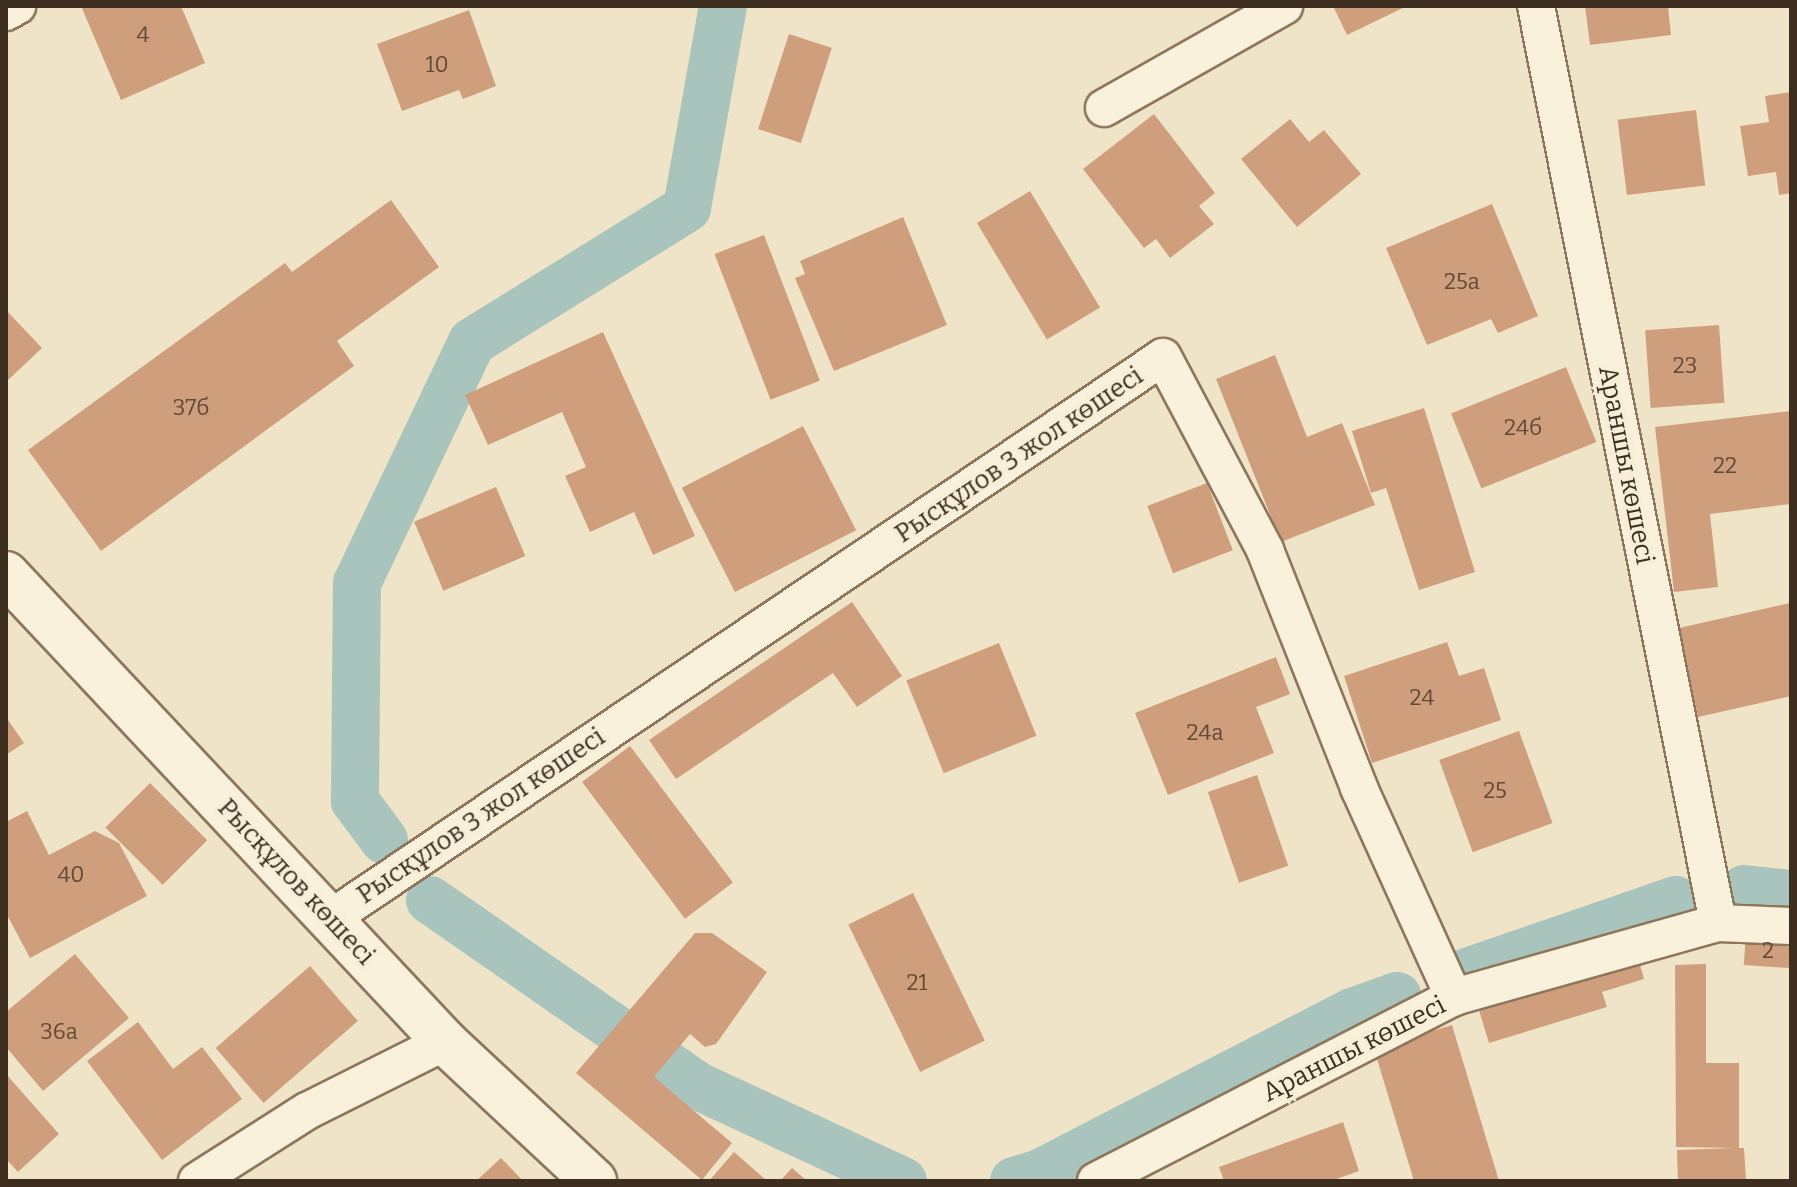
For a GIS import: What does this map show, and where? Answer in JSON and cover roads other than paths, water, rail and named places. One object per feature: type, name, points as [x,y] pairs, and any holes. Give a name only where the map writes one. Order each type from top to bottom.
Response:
[{"type":"main road","name":"Рысқұлов көшесі","points":[[6,574],[445,1042],[594,1181]]},
{"type":"street","points":[[6,12],[17,6]]},
{"type":"street","points":[[1104,108],[1284,6]]},
{"type":"street","name":"Араншы көшесі","points":[[1536,6],[1718,923]]},
{"type":"street","name":"Рысқұлов 3 жол көшесі","points":[[331,918],[1163,357],[1265,550],[1359,788],[1454,997]]},
{"type":"street","name":"Араншы көшесі","points":[[1096,1181],[1454,997],[1718,923],[1791,926]]},
{"type":"street","points":[[197,1181],[307,1111],[445,1042]]},
{"type":"waterway","points":[[384,840],[355,801],[357,583],[472,342],[687,208],[723,6]]},
{"type":"waterway","points":[[1744,889],[1791,894]]},
{"type":"waterway","points":[[430,900],[698,1086],[903,1181]]},
{"type":"waterway","points":[[1467,972],[1676,900]]},
{"type":"waterway","points":[[1014,1181],[1040,1173],[1352,1012],[1397,996]]}]
